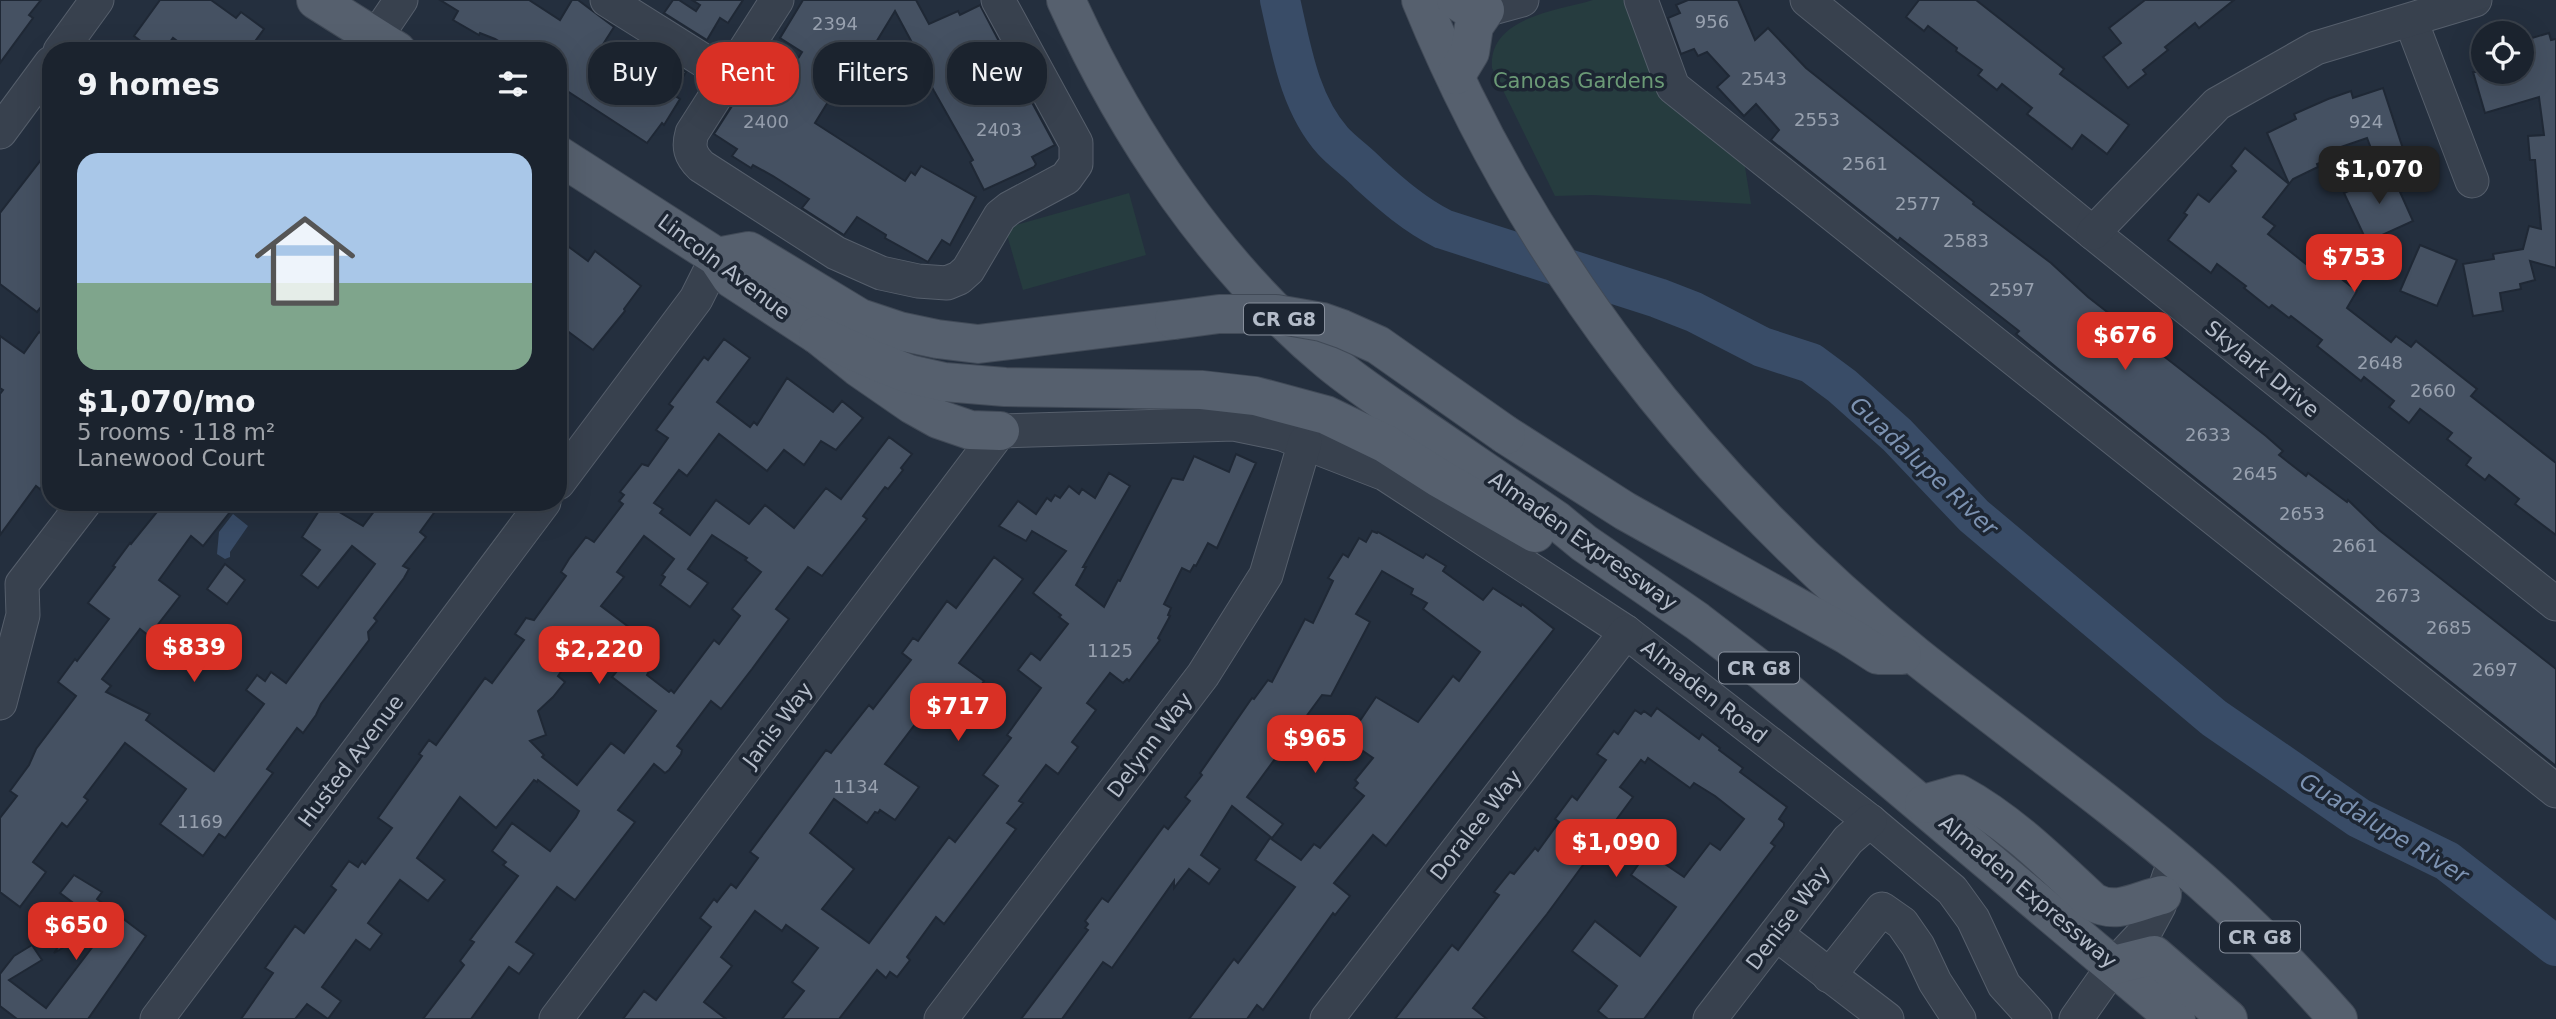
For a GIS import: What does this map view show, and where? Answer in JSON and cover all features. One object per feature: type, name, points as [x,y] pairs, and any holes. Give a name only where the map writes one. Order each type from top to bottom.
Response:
[{"type":"main road","points":[[316,0],[383,42]]},
{"type":"main road","name":"Almaden Expressway","points":[[1066,0],[1082,37],[1118,103],[1152,157],[1195,217],[1298,334],[1330,362],[1737,651],[1924,804],[2176,1019]]},
{"type":"main road","name":"CR G8","points":[[1421,0],[1505,173],[1577,292],[1642,379],[1728,482],[1805,561],[1915,655],[2177,860],[2244,920],[2338,1019]]},
{"type":"main road","points":[[1456,75],[1470,52],[1474,26],[1471,5]]},
{"type":"main road","name":"Lincoln Avenue","points":[[567,161],[717,257],[731,278],[818,335]]},
{"type":"main road","points":[[717,257],[749,251],[860,318],[937,339],[978,344],[1238,313],[1276,314],[1321,322],[1378,345],[1506,435],[1625,511],[1878,655],[1915,655]]},
{"type":"main road","points":[[818,335],[909,374],[943,382],[1005,387],[1202,390],[1255,396],[1326,415],[1386,444],[1439,478],[1544,538],[1584,544]]},
{"type":"main road","points":[[818,335],[877,381],[938,419],[970,430],[1000,431]]},
{"type":"main road","points":[[1924,804],[1959,794],[1980,805],[2015,831],[2093,902],[2105,908],[2116,909],[2162,895]]},
{"type":"main road","points":[[2115,965],[2154,955],[2228,1019]]},
{"type":"street","points":[[67,42],[97,0]]},
{"type":"street","points":[[387,42],[401,0]]},
{"type":"street","points":[[607,0],[696,56]]},
{"type":"street","points":[[750,42],[777,0]]},
{"type":"street","points":[[709,105],[692,132],[689,145],[692,157],[701,166],[836,253],[881,273],[918,281],[947,283],[968,270],[1000,216],[1066,178],[1076,164],[1076,143],[998,0]]},
{"type":"street","points":[[1471,5],[1522,0]]},
{"type":"street","points":[[1641,0],[1673,87],[2556,791]]},
{"type":"street","name":"Skylark Drive","points":[[1807,0],[2556,604]]},
{"type":"street","points":[[2093,233],[2217,104],[2316,48],[2475,0]]},
{"type":"street","points":[[2411,21],[2472,180]]},
{"type":"street","points":[[0,132],[42,75]]},
{"type":"street","points":[[567,471],[695,299],[717,257]]},
{"type":"street","points":[[1000,431],[1234,424],[1261,428],[1305,442]]},
{"type":"street","name":"Janis Way","points":[[556,1019],[1000,431]]},
{"type":"street","name":"Almaden Road","points":[[1305,442],[1385,474],[1626,632],[1870,821],[1952,890],[1973,919],[2004,985],[2035,1019]]},
{"type":"street","name":"Delynn Way","points":[[941,1019],[1203,675],[1266,575],[1305,442]]},
{"type":"street","points":[[0,703],[23,615],[11,577],[76,511]]},
{"type":"street","name":"Husted Avenue","points":[[158,1019],[537,511]]},
{"type":"street","name":"Doralee Way","points":[[1327,1019],[1626,632]]},
{"type":"street","name":"Denise Way","points":[[1710,1019],[1848,840],[1870,821]]},
{"type":"street","points":[[2076,1019],[2115,965],[2145,932],[2177,860]]},
{"type":"street","points":[[1829,976],[1882,909],[1902,923],[1959,1019]]},
{"type":"street","points":[[1776,934],[1887,1019]]},
{"type":"green space","name":"Canoas Gardens","points":[[1593,0],[1628,0],[1744,161],[1751,204],[1593,195],[1555,196],[1492,68],[1494,51],[1501,37],[1528,19]]},
{"type":"green space","points":[[1129,193],[1146,255],[1023,290],[1005,228]]},
{"type":"water","points":[[233,514],[248,526],[230,552],[230,557],[225,559],[217,554],[219,532]]},
{"type":"building","points":[[0,0],[41,0],[29,15],[33,18],[0,63]]},
{"type":"building","points":[[160,0],[211,0],[236,18],[241,12],[264,29],[255,42],[179,42],[173,38],[170,42],[142,42],[134,36]]},
{"type":"building","points":[[440,0],[529,0],[560,20],[572,0],[578,0],[614,27],[605,42],[588,42],[588,105],[567,91],[567,42],[500,42],[480,33],[479,35],[453,20],[458,11]]},
{"type":"building","points":[[673,0],[679,0],[696,11],[700,5],[692,0],[743,0],[728,23],[720,18],[707,40],[664,13]]},
{"type":"building","points":[[803,0],[916,0],[929,24],[958,11],[960,15],[980,5],[999,42],[947,42],[947,105],[1033,105],[1055,145],[1032,157],[1036,164],[1034,167],[984,190],[970,162],[973,160],[933,89],[933,42],[912,42],[895,11],[876,42],[813,42],[813,105],[826,105],[815,123],[905,181],[911,172],[915,175],[921,166],[976,197],[950,245],[942,240],[928,262],[885,238],[886,235],[857,217],[844,235],[802,208],[809,199],[773,176],[753,165],[751,168],[732,156],[737,149],[714,134],[733,105],[799,105],[799,57],[802,52],[799,50],[799,42],[786,42],[780,38]]},
{"type":"building","points":[[1688,0],[1738,0],[1755,40],[1768,28],[1806,68],[1974,202],[1973,204],[2051,263],[2088,297],[2266,436],[2283,451],[2279,455],[2306,476],[2308,473],[2347,502],[2348,500],[2379,530],[2556,669],[2556,766],[2057,368],[2016,334],[2019,331],[1900,238],[1898,241],[1771,140],[1779,130],[1756,104],[1744,116],[1717,87],[1729,76],[1707,52],[1698,56],[1694,49],[1681,54],[1668,18],[1680,13],[1676,5]]},
{"type":"building","points":[[1919,0],[1976,0],[2064,69],[2060,74],[2129,125],[2107,154],[2082,135],[2072,149],[2027,114],[2032,108],[2002,84],[1997,90],[1978,75],[1982,70],[1956,51],[1957,48],[1928,26],[1924,31],[1906,17]]},
{"type":"building","points":[[2145,0],[2234,0],[2199,28],[2195,23],[2165,47],[2168,50],[2143,70],[2146,74],[2128,88],[2103,57],[2121,43],[2109,28]]},
{"type":"building","points":[[2549,33],[2551,40],[2556,39],[2556,268],[2530,261],[2535,280],[2520,284],[2521,289],[2500,293],[2503,311],[2473,316],[2463,264],[2494,259],[2493,254],[2523,249],[2529,226],[2541,229],[2535,160],[2530,160],[2528,136],[2544,135],[2539,97],[2485,113],[2477,84],[2534,84],[2534,37]]},
{"type":"building","points":[[2383,88],[2406,158],[2379,169],[2367,138],[2332,150],[2335,156],[2293,179],[2263,217],[2275,226],[2268,234],[2311,268],[2317,260],[2357,291],[2347,308],[2391,342],[2396,336],[2411,347],[2416,341],[2477,389],[2471,396],[2556,463],[2556,535],[2515,504],[2519,499],[2489,475],[2485,480],[2466,465],[2471,458],[2447,439],[2452,433],[2420,409],[2409,423],[2389,407],[2394,401],[2364,377],[2361,381],[2317,346],[2322,340],[2291,316],[2289,318],[2272,305],[2269,308],[2217,264],[2211,273],[2168,240],[2187,215],[2184,213],[2198,194],[2209,202],[2236,171],[2231,166],[2245,148],[2289,184],[2267,133],[2296,119],[2294,114],[2328,99],[2351,91],[2353,98]]},
{"type":"building","points":[[589,105],[676,105],[664,125],[662,123],[647,143]]},
{"type":"building","points":[[42,159],[42,306],[37,312],[0,284],[0,213]]},
{"type":"building","points":[[2396,170],[2405,190],[2400,192],[2413,221],[2367,242],[2344,193]]},
{"type":"building","points":[[2420,245],[2457,260],[2437,306],[2400,291]]},
{"type":"building","points":[[567,246],[588,261],[595,251],[641,286],[625,311],[593,350],[567,331]]},
{"type":"building","points":[[39,332],[42,334],[42,486],[40,489],[36,486],[0,535],[0,394],[3,390],[0,388],[0,336],[24,353]]},
{"type":"building","points":[[724,339],[750,358],[717,402],[750,427],[754,422],[757,425],[787,378],[833,412],[842,401],[863,418],[836,450],[821,441],[804,465],[784,450],[767,471],[719,434],[687,476],[679,470],[654,503],[663,509],[660,513],[690,535],[716,500],[749,524],[765,505],[794,528],[826,488],[841,499],[889,437],[912,454],[888,489],[885,487],[863,516],[867,519],[822,576],[808,567],[776,609],[789,619],[721,709],[711,701],[677,746],[682,750],[681,754],[669,770],[665,773],[654,764],[618,810],[635,822],[575,900],[557,887],[516,942],[534,954],[519,974],[509,967],[471,1019],[423,1019],[464,965],[460,961],[474,942],[470,940],[518,876],[503,865],[506,862],[492,851],[512,823],[550,851],[579,811],[538,780],[534,780],[496,828],[460,797],[417,858],[445,880],[428,901],[400,880],[368,923],[382,934],[370,950],[356,940],[322,987],[341,1001],[328,1019],[307,1004],[295,1019],[241,1019],[273,973],[265,968],[295,926],[304,933],[336,890],[331,886],[349,861],[358,867],[362,861],[365,864],[392,828],[378,818],[422,756],[419,754],[429,740],[436,745],[485,678],[492,683],[524,640],[515,634],[526,618],[534,620],[566,576],[561,572],[569,559],[586,537],[594,542],[623,504],[619,501],[624,495],[620,492],[642,464],[648,466],[668,438],[656,430],[673,407],[669,404],[704,357],[708,360]],"holes":[[[712,535],[747,558],[745,560],[761,572],[732,609],[740,616],[719,644],[714,640],[674,693],[671,690],[669,692],[647,675],[653,664],[620,641],[630,628],[601,606],[624,577],[617,572],[644,536],[674,559],[662,575],[665,577],[660,585],[690,607],[708,583],[688,569]],[[582,642],[618,670],[612,677],[656,711],[624,753],[611,743],[577,785],[542,757],[544,755],[530,741],[546,735],[538,711],[565,682],[558,676]]]},
{"type":"building","points":[[1236,454],[1256,463],[1217,548],[1208,543],[1190,572],[1182,568],[1164,604],[1171,608],[1168,615],[1170,616],[1158,638],[1160,640],[1129,681],[1127,679],[1123,683],[1110,673],[1087,703],[1096,710],[1072,742],[1078,747],[1058,774],[1046,765],[1019,801],[1023,803],[1007,823],[1016,829],[944,924],[936,917],[907,957],[910,960],[897,977],[890,972],[886,978],[877,970],[839,1019],[782,1019],[804,991],[792,982],[818,948],[786,925],[782,931],[755,911],[721,957],[732,966],[704,1002],[726,1019],[623,1019],[644,991],[656,1000],[711,927],[700,918],[714,899],[717,902],[731,884],[736,888],[758,858],[750,852],[826,750],[831,753],[869,705],[873,709],[911,660],[902,653],[913,638],[918,641],[947,601],[956,608],[994,557],[1023,579],[959,663],[984,681],[968,704],[963,701],[954,712],[935,698],[885,764],[919,787],[895,820],[880,810],[875,812],[867,823],[834,799],[810,833],[854,869],[822,909],[869,943],[949,837],[955,842],[998,786],[983,775],[1011,738],[1007,735],[1041,688],[1018,670],[1031,653],[1040,660],[1068,624],[1033,593],[1066,551],[1032,531],[1026,541],[999,526],[1018,501],[1036,514],[1047,498],[1051,501],[1055,495],[1060,498],[1069,486],[1079,494],[1082,489],[1095,498],[1109,473],[1130,486],[1083,567],[1086,567],[1076,585],[1104,607],[1172,478],[1183,480],[1194,456],[1229,472]]},
{"type":"building","points":[[158,511],[231,511],[203,546],[191,536],[159,580],[180,596],[149,636],[140,629],[102,679],[111,686],[106,692],[150,714],[146,720],[214,771],[264,704],[246,690],[257,675],[265,681],[271,672],[286,683],[375,564],[352,546],[318,588],[301,575],[320,550],[302,537],[319,511],[338,511],[363,526],[374,511],[435,511],[420,532],[426,537],[403,566],[409,569],[404,578],[374,618],[377,621],[368,632],[369,640],[321,704],[303,733],[297,728],[267,769],[273,773],[225,838],[219,834],[203,856],[160,824],[186,789],[125,743],[84,797],[88,800],[67,827],[62,823],[33,862],[46,872],[20,907],[0,892],[0,818],[17,796],[10,791],[29,765],[36,749],[76,696],[58,682],[109,619],[88,603]]},
{"type":"building","points":[[1372,531],[1423,558],[1426,554],[1446,566],[1443,571],[1483,600],[1493,588],[1521,606],[1522,604],[1554,629],[1386,846],[1373,835],[1334,883],[1350,896],[1335,915],[1333,913],[1263,1010],[1257,1005],[1247,1019],[1189,1019],[1234,959],[1238,963],[1295,887],[1255,860],[1270,838],[1301,860],[1314,844],[1320,848],[1364,796],[1354,788],[1358,783],[1355,780],[1373,758],[1347,740],[1376,697],[1418,722],[1453,676],[1459,681],[1480,652],[1423,609],[1427,603],[1411,594],[1413,589],[1382,571],[1356,614],[1370,622],[1331,696],[1322,695],[1247,797],[1283,824],[1272,838],[1232,806],[1201,855],[1220,869],[1209,884],[1189,869],[1174,888],[1174,881],[1112,968],[1103,962],[1062,1019],[1021,1019],[1088,930],[1085,928],[1088,924],[1085,921],[1102,898],[1108,902],[1164,826],[1168,829],[1190,801],[1185,797],[1202,775],[1200,773],[1252,698],[1254,699],[1268,680],[1272,682],[1305,619],[1313,623],[1333,581],[1328,578],[1343,554],[1348,557],[1359,538],[1366,542]]},
{"type":"building","points":[[225,564],[245,580],[227,604],[207,589]]},
{"type":"building","points":[[1657,708],[1699,739],[1702,734],[1743,768],[1740,772],[1787,807],[1779,819],[1784,826],[1771,843],[1775,846],[1644,1019],[1608,1019],[1598,1011],[1617,986],[1572,951],[1595,921],[1640,956],[1676,907],[1631,875],[1647,852],[1684,877],[1710,843],[1720,850],[1744,819],[1715,796],[1694,783],[1690,788],[1648,758],[1645,763],[1641,760],[1620,787],[1633,797],[1547,914],[1473,1008],[1487,1019],[1395,1019],[1452,945],[1458,950],[1499,895],[1494,892],[1510,872],[1514,874],[1535,848],[1538,851],[1559,822],[1555,819],[1572,796],[1577,800],[1606,760],[1597,754],[1614,731],[1618,734],[1635,710],[1641,714],[1644,711],[1651,716]]},
{"type":"building","points":[[74,875],[102,892],[97,899],[146,936],[88,1019],[17,1019],[0,1006],[0,974],[14,956],[32,945],[42,960],[9,980],[46,1008],[116,916],[54,953],[84,911],[60,893]]},
{"type":"waterway","name":"Guadalupe River","points":[[1280,0],[1298,74],[1321,126],[1342,150],[1413,211],[1443,229],[1658,298],[1694,312],[1762,347],[1811,363],[1842,386],[1897,435],[1974,516],[2214,718],[2359,818],[2447,861],[2556,946]]}]
